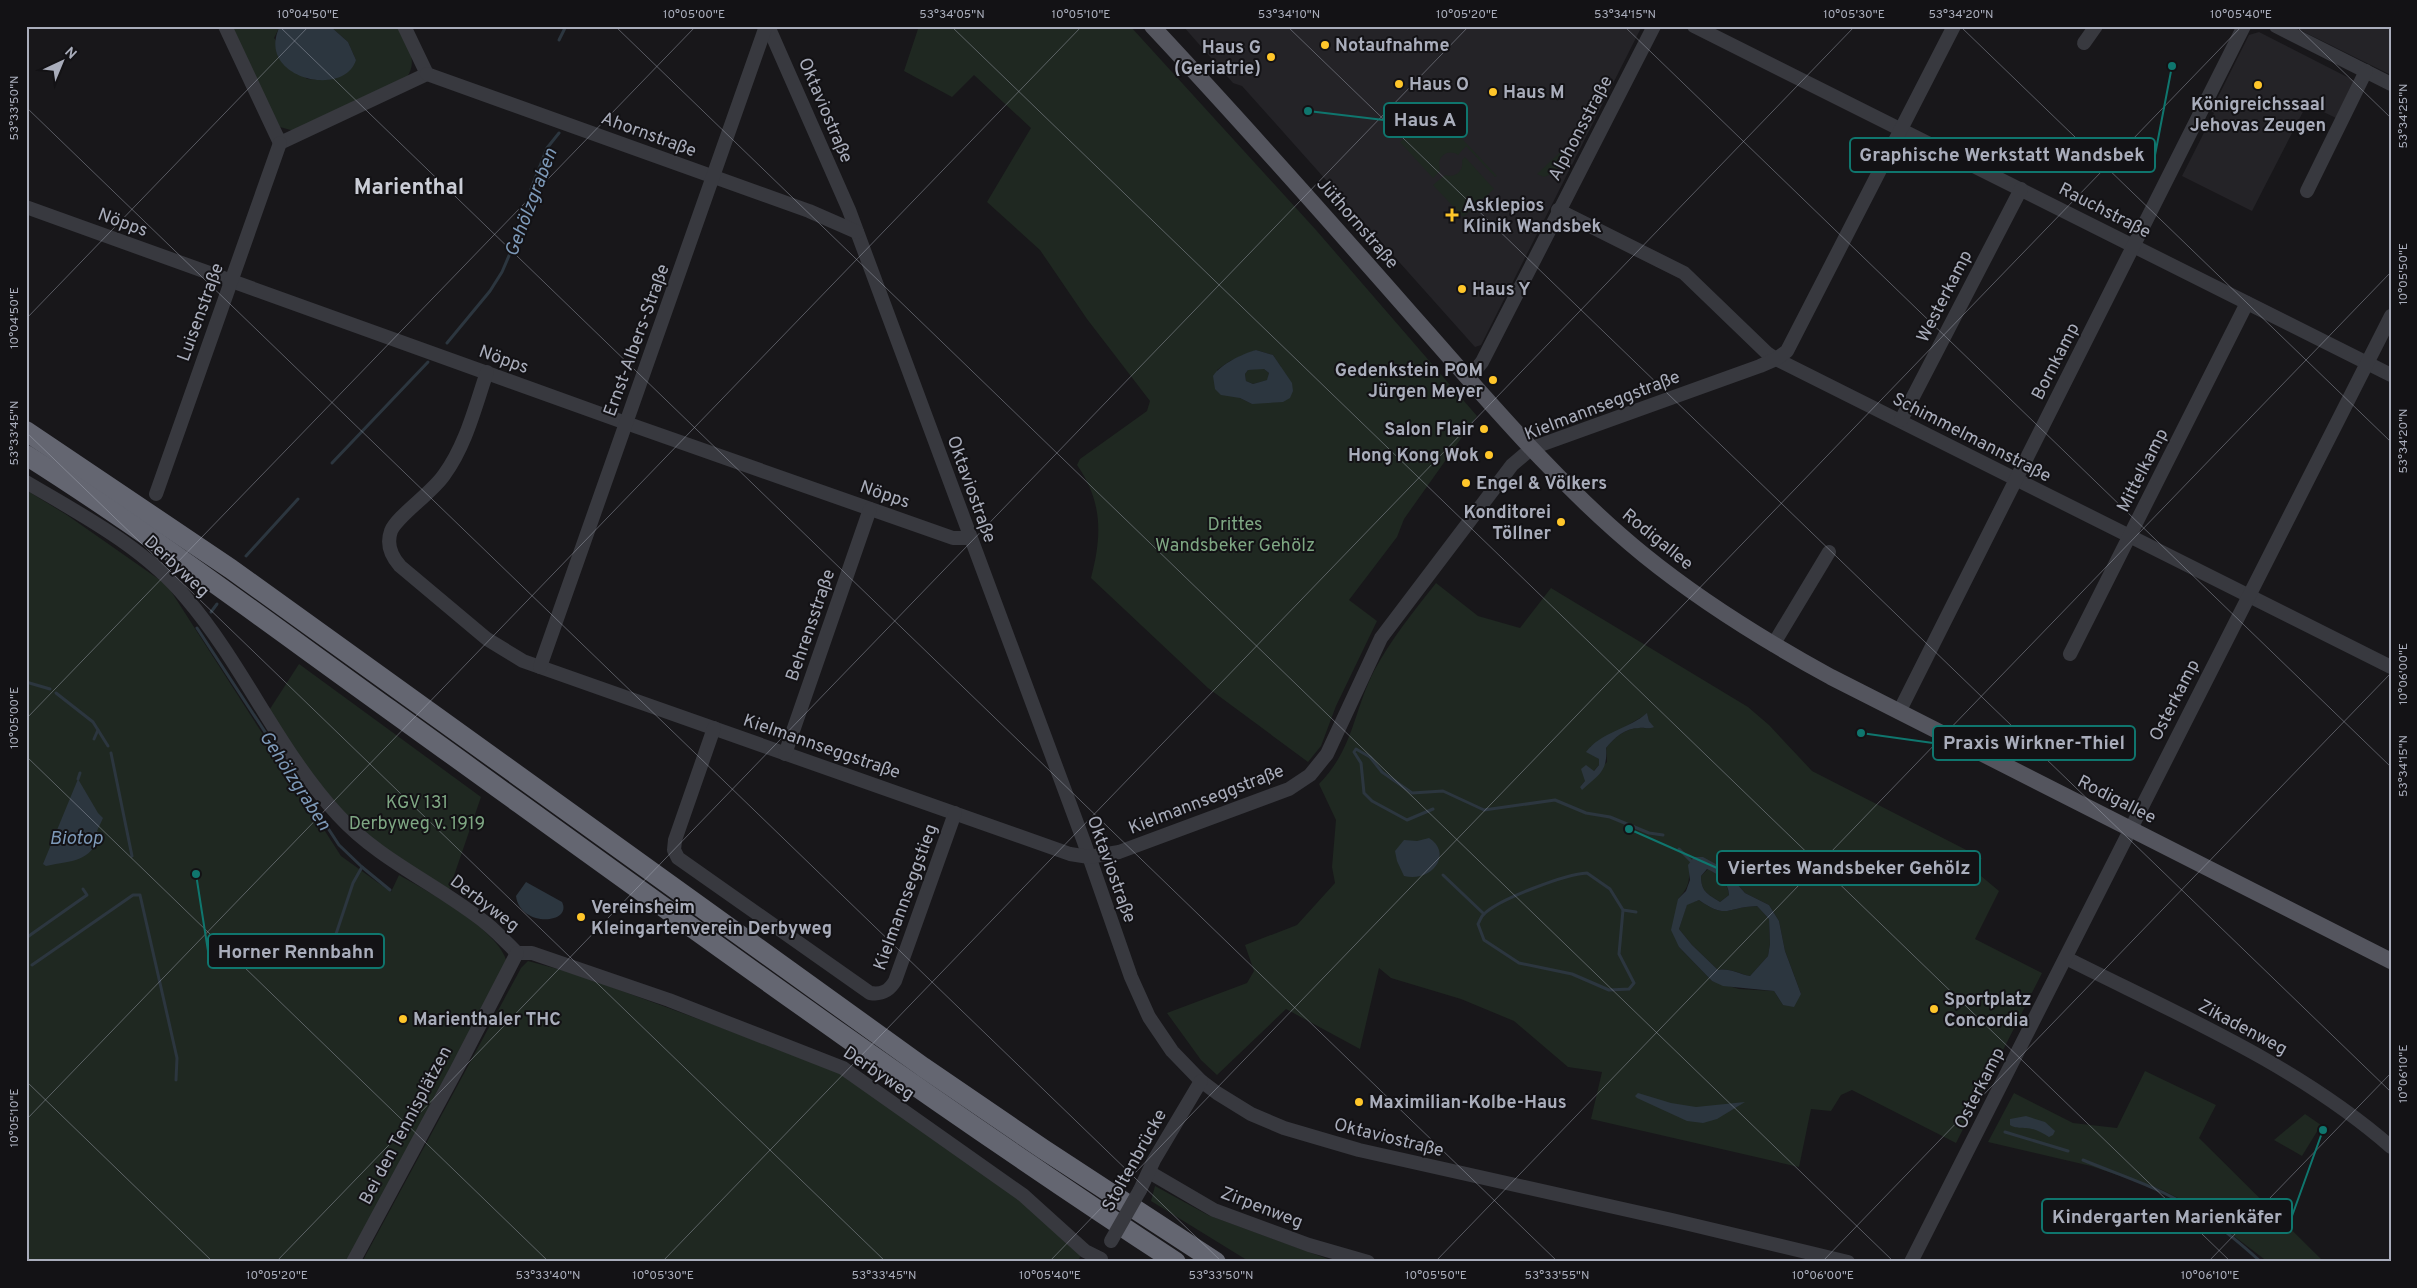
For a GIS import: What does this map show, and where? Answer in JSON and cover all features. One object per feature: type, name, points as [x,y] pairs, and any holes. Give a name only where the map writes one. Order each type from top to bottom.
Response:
[{"type":"highway","points":[[26,431],[231,569],[923,1067],[1043,1150],[1216,1262]]},
{"type":"highway","points":[[26,455],[156,542],[847,1037],[1084,1202],[1176,1262]]},
{"type":"main road","name":"Jüthornstraße","points":[[1152,26],[1290,176],[1532,448]]},
{"type":"main road","name":"Rodigallee","points":[[1532,448],[1594,512],[1644,555],[1716,609],[1773,645],[1899,712],[2391,961]]},
{"type":"street","points":[[224,26],[280,143],[426,74],[404,26]]},
{"type":"street","name":"Ernst-Albers-Straße","points":[[540,667],[767,26]]},
{"type":"street","name":"Oktaviostraße","points":[[767,26],[857,232],[1131,977],[1146,1010],[1172,1051],[1201,1081],[1236,1106],[1276,1125],[1344,1146],[1848,1262]]},
{"type":"street","name":"Alphonsstraße","points":[[1469,378],[1482,362],[1558,210],[1654,26]]},
{"type":"street","name":"Rauchstraße","points":[[1694,26],[2391,376]]},
{"type":"street","name":"Kielmannseggstraße","points":[[487,372],[456,456],[431,492],[394,525],[389,543],[390,552],[400,566],[487,639],[523,661],[1070,854],[1088,857],[1119,852],[1288,789],[1310,775],[1327,754],[1381,638],[1512,465],[1532,448],[1776,359],[1787,352],[1899,130],[1954,26]]},
{"type":"street","points":[[2084,43],[2096,26]]},
{"type":"street","name":"Bornkamp","points":[[1899,712],[2244,26]]},
{"type":"street","points":[[2276,26],[2391,84]]},
{"type":"street","points":[[2307,191],[2366,71]]},
{"type":"street","name":"Ahornstraße","points":[[426,74],[714,177],[857,232]]},
{"type":"street","name":"Luisenstraße","points":[[156,494],[280,143]]},
{"type":"street","name":"Westerkamp","points":[[1900,420],[2021,189]]},
{"type":"street","name":"Nöpps","points":[[26,207],[487,372],[626,424],[953,538],[970,538]]},
{"type":"street","name":"Schimmelmannstraße","points":[[1558,210],[1684,273],[1776,359],[1900,420],[2129,538],[2391,667]]},
{"type":"street","name":"Mittelkamp","points":[[2070,654],[2247,303]]},
{"type":"street","name":"Osterkamp","points":[[1912,1262],[2247,595],[2391,316]]},
{"type":"street","name":"Derbyweg","points":[[26,482],[120,540],[173,584],[207,623],[282,740],[326,801],[352,830],[416,877],[487,924],[517,953],[532,953],[669,1000],[843,1068],[1023,1195],[1085,1251],[1101,1261]]},
{"type":"street","name":"Behrensstraße","points":[[785,754],[870,509]]},
{"type":"street","points":[[1773,645],[1829,552]]},
{"type":"street","name":"Kielmannseggstieg","points":[[714,728],[675,840],[674,850],[678,858],[870,994],[884,993],[895,982],[955,813]]},
{"type":"street","name":"Bei den Tennisplätzen","points":[[353,1262],[458,1069],[517,953]]},
{"type":"street","name":"Zikadenweg","points":[[2066,958],[2281,1068],[2327,1096],[2391,1147]]},
{"type":"street","name":"Stoltenbrücke","points":[[1101,1261],[1150,1172],[1154,1160],[1201,1081]]},
{"type":"street","name":"Zirpenweg","points":[[1150,1172],[1214,1210],[1309,1245],[1368,1262]]},
{"type":"shaded area","name":"Asklepios Klinik Wandsbek","points":[[1183,26],[1642,26],[1481,345],[1475,347],[1242,86],[1233,83]]},
{"type":"shaded area","points":[[2293,26],[2391,26],[2391,75],[2298,29]]},
{"type":"shaded area","points":[[2259,32],[2355,81],[2336,118],[2307,104],[2252,211],[2182,176],[2214,113],[2211,111],[2249,35]]},
{"type":"green space","points":[[228,26],[280,26],[274,38],[307,79],[322,79],[334,75],[356,60],[348,42],[330,26],[399,26],[408,45],[412,64],[407,77],[294,131],[280,127]]},
{"type":"green space","name":"Drittes Wandsbeker Gehölz","points":[[919,26],[1131,27],[1316,230],[1477,416],[1404,519],[1397,537],[1349,600],[1377,621],[1336,706],[1321,746],[1308,762],[1208,688],[1091,578],[1097,548],[1098,520],[1092,492],[1077,465],[1080,459],[1147,411],[1150,401],[1087,319],[1040,250],[987,202],[1031,128],[974,75],[952,97],[904,71]],"holes":[[[1256,350],[1273,355],[1281,367],[1252,404],[1240,398],[1217,370],[1230,361]]]},
{"type":"green space","points":[[1436,111],[1497,176],[1495,177],[1466,146],[1458,155],[1449,153],[1442,156],[1439,162],[1440,171],[1433,178],[1400,142]]},
{"type":"green space","points":[[1570,143],[1568,154],[1554,172],[1544,177],[1537,174]]},
{"type":"green space","points":[[1465,157],[1494,189],[1463,217],[1433,185],[1445,175],[1449,176],[1458,173],[1462,167],[1462,160]]},
{"type":"green space","points":[[1264,369],[1269,373],[1268,380],[1253,384],[1246,381],[1245,374],[1248,370]]},
{"type":"green space","points":[[26,490],[67,515],[167,585],[341,856],[391,892],[399,875],[444,901],[477,924],[491,937],[501,949],[507,962],[347,1262],[26,1262]]},
{"type":"green space","points":[[1436,583],[1478,616],[1520,628],[1551,588],[1748,707],[1769,725],[1812,771],[1982,858],[1975,871],[1999,891],[1975,939],[2042,973],[1956,1143],[1852,1090],[1841,1095],[1831,1111],[1811,1109],[1799,1167],[1591,1119],[1602,1072],[1568,1067],[1514,1021],[1461,999],[1391,978],[1379,968],[1360,1049],[1286,1009],[1217,1075],[1201,1060],[1167,1013],[1247,983],[1254,971],[1245,945],[1297,925],[1335,883],[1332,867],[1336,820],[1319,784],[1331,770],[1346,743],[1374,671],[1403,626]],"holes":[[[1647,714],[1653,727],[1632,729],[1616,738],[1606,748],[1607,762],[1580,787],[1599,765],[1599,759],[1592,754],[1590,747]],[[1689,865],[1723,868],[1745,893],[1769,905],[1779,921],[1785,951],[1801,994],[1783,1005],[1774,991],[1739,989],[1712,981],[1679,947],[1678,899],[1688,884]]]},
{"type":"green space","name":"KGV 131 Derbyweg v. 1919","points":[[299,664],[481,797],[448,893],[410,870],[334,806],[268,712]]},
{"type":"green space","points":[[1708,869],[1719,876],[1727,886],[1729,895],[1720,902],[1706,892],[1702,886],[1701,876]]},
{"type":"green space","points":[[1699,900],[1716,910],[1722,911],[1757,906],[1769,919],[1770,944],[1768,956],[1750,976],[1730,970],[1718,970],[1692,945],[1679,929],[1687,904]]},
{"type":"green space","points":[[528,961],[576,974],[849,1077],[1023,1199],[1082,1254],[1077,1262],[362,1262],[521,968]]},
{"type":"green space","points":[[2145,1071],[2216,1105],[2199,1138],[2324,1262],[2268,1262],[2196,1207],[2162,1190],[2091,1166],[1988,1142],[2014,1093],[2073,1123],[2117,1128]]},
{"type":"green space","points":[[2305,1114],[2321,1125],[2302,1156],[2274,1140]]},
{"type":"green space","points":[[1155,1186],[1208,1215],[1336,1262],[1250,1262],[1151,1201]]},
{"type":"water","points":[[280,26],[330,26],[348,42],[356,60],[348,72],[335,78],[320,80],[304,77],[289,70],[279,59],[275,44]]},
{"type":"water","points":[[1256,350],[1273,355],[1292,383],[1293,391],[1290,398],[1283,402],[1252,404],[1240,398],[1221,395],[1215,389],[1213,376],[1221,367],[1238,357]],"holes":[[[1264,369],[1269,373],[1267,380],[1253,384],[1246,381],[1245,374],[1248,370]]]},
{"type":"water","points":[[1647,713],[1649,721],[1654,727],[1634,728],[1616,737],[1606,748],[1604,768],[1582,790],[1580,787],[1585,781],[1581,769],[1586,765],[1594,771],[1599,765],[1599,759],[1586,752],[1599,740]]},
{"type":"water","name":"Biotop","points":[[78,779],[98,813],[103,818],[97,831],[101,835],[91,851],[85,856],[72,861],[46,866],[43,864]]},
{"type":"water","points":[[1429,838],[1436,845],[1439,852],[1436,866],[1423,875],[1414,877],[1404,876],[1397,861],[1395,851],[1404,840],[1417,841]]},
{"type":"water","points":[[1694,857],[1703,857],[1723,868],[1745,893],[1769,905],[1779,921],[1785,951],[1801,994],[1794,1007],[1783,1005],[1774,991],[1723,986],[1712,981],[1679,947],[1671,930],[1678,899],[1686,891],[1690,880],[1688,865]],"holes":[[[1707,869],[1719,876],[1727,886],[1729,895],[1720,902],[1706,892],[1702,886],[1701,876]],[[1699,900],[1716,910],[1722,911],[1757,906],[1769,919],[1770,944],[1768,956],[1750,976],[1730,970],[1718,970],[1692,945],[1679,929],[1687,905]]]},
{"type":"water","points":[[526,882],[562,902],[563,909],[560,915],[545,919],[535,918],[526,914],[516,896]]},
{"type":"water","points":[[1638,1093],[1671,1103],[1696,1107],[1745,1102],[1717,1119],[1703,1123],[1687,1121],[1637,1098],[1635,1096]]},
{"type":"water","points":[[2026,1116],[2045,1122],[2055,1131],[2053,1135],[2049,1137],[2032,1129],[2010,1125],[2010,1119]]},
{"type":"waterway","name":"Gehölzgraben","points":[[559,40],[566,26]]},
{"type":"waterway","name":"Gehölzgraben","points":[[447,343],[490,291],[502,272],[532,202],[531,189],[547,148],[559,133]]},
{"type":"waterway","name":"Gehölzgraben","points":[[332,463],[428,362]]},
{"type":"waterway","name":"Gehölzgraben","points":[[246,556],[298,499]]},
{"type":"waterway","name":"Gehölzgraben","points":[[211,612],[217,604]]},
{"type":"waterway","name":"Gehölzgraben","points":[[197,628],[339,845],[362,867],[353,883],[336,934]]},
{"type":"waterway","points":[[26,682],[50,689]]},
{"type":"waterway","points":[[56,693],[93,722],[108,746]]},
{"type":"waterway","points":[[94,739],[98,730]]},
{"type":"waterway","points":[[1433,809],[1407,820],[1372,801],[1364,793],[1361,763],[1354,752],[1356,749],[1370,757],[1382,772],[1412,793],[1443,791],[1484,810],[1555,800],[1586,813],[1610,817],[1649,833],[1663,835]]},
{"type":"waterway","points":[[111,753],[132,856]]},
{"type":"waterway","points":[[78,779],[80,773]]},
{"type":"waterway","points":[[1679,849],[1691,861]]},
{"type":"waterway","points":[[362,867],[390,890]]},
{"type":"waterway","points":[[1587,873],[1610,889],[1623,910],[1619,954],[1634,983],[1629,989],[1609,990],[1572,974],[1519,963],[1484,940],[1478,924],[1483,915],[1503,901],[1533,888],[1577,874],[1587,873]]},
{"type":"waterway","points":[[1443,875],[1484,914]]},
{"type":"waterway","points":[[26,938],[87,895],[83,889]]},
{"type":"waterway","points":[[32,965],[133,895],[140,895],[177,1058],[176,1080]]},
{"type":"waterway","points":[[1623,910],[1636,912]]},
{"type":"waterway","points":[[2005,1132],[2068,1151]]},
{"type":"waterway","points":[[2083,1160],[2152,1188],[2201,1214],[2219,1226],[2261,1262]]},
{"type":"place","name":"Notaufnahme","points":[[1325,45]]},
{"type":"place","name":"Haus G (Geriatrie)","points":[[1271,57]]},
{"type":"place","name":"Graphische Werkstatt Wandsbek","points":[[2172,66]]},
{"type":"place","name":"Haus O","points":[[1399,84]]},
{"type":"place","name":"Königreichssaal Jehovas Zeugen","points":[[2258,85]]},
{"type":"place","name":"Haus M","points":[[1493,92]]},
{"type":"place","name":"Haus A","points":[[1308,111]]},
{"type":"place","name":"Asklepios Klinik Wandsbek","points":[[1452,215]]},
{"type":"place","name":"Haus Y","points":[[1462,289]]},
{"type":"place","name":"Gedenkstein POM Jürgen Meyer","points":[[1493,380]]},
{"type":"place","name":"Salon Flair","points":[[1484,429]]},
{"type":"place","name":"Hong Kong Wok","points":[[1489,455]]},
{"type":"place","name":"Engel & Völkers","points":[[1466,483]]},
{"type":"place","name":"Konditorei Töllner","points":[[1561,522]]},
{"type":"place","name":"Praxis Wirkner-Thiel","points":[[1861,733]]},
{"type":"place","name":"Viertes Wandsbeker Gehölz","points":[[1629,829]]},
{"type":"place","name":"Horner Rennbahn","points":[[196,874]]},
{"type":"place","name":"Vereinsheim Kleingartenverein Derbyweg","points":[[581,917]]},
{"type":"place","name":"Sportplatz Concordia","points":[[1934,1009]]},
{"type":"place","name":"Marienthaler THC","points":[[403,1019]]},
{"type":"place","name":"Maximilian-Kolbe-Haus","points":[[1359,1102]]},
{"type":"place","name":"Kindergarten Marienkäfer","points":[[2323,1130]]},
{"type":"district","name":"Marienthal","points":[[409,186]]}]
